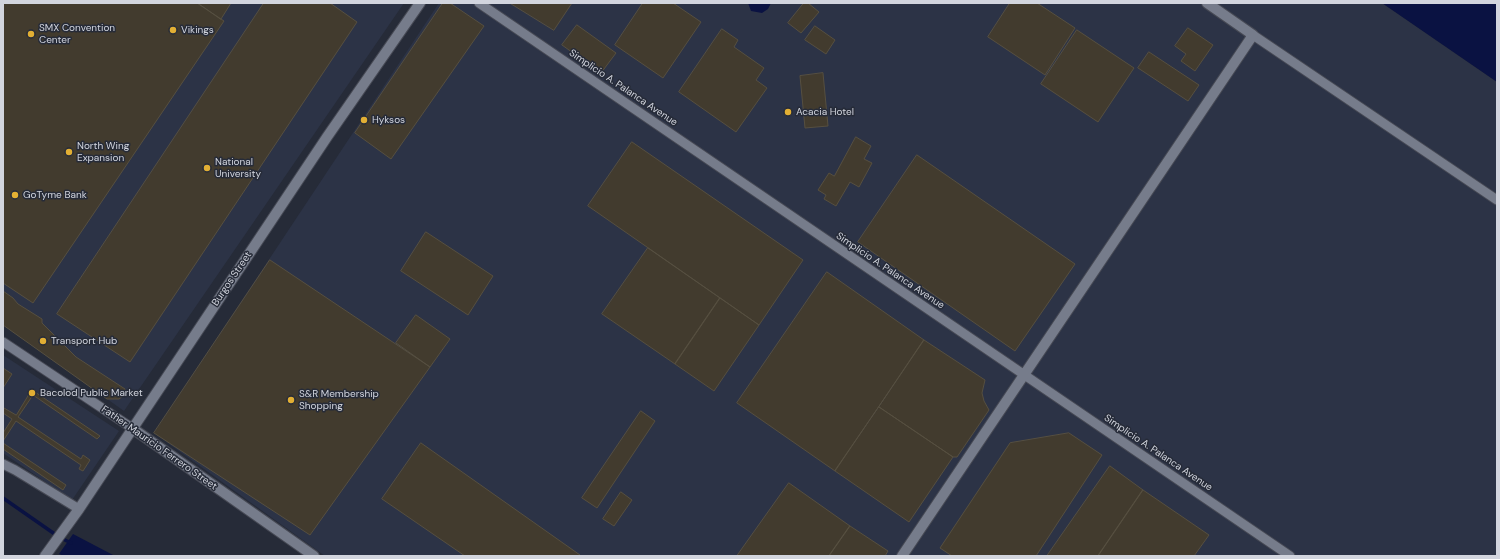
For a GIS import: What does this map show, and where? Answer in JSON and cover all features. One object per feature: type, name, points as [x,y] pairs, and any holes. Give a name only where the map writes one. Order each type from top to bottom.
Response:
[{"type":"street","name":"Burgos Street","points":[[47,552],[79,509],[323,144],[420,3]]},
{"type":"street","name":"Simplicio A. Palanca Avenue","points":[[479,3],[1290,556]]},
{"type":"street","points":[[1207,3],[1497,200]]},
{"type":"street","points":[[902,556],[1253,35]]},
{"type":"street","name":"Father Mauricio Ferrero Street","points":[[3,342],[132,428],[314,556]]},
{"type":"street","points":[[3,464],[79,509]]},
{"type":"shaded area","points":[[3,3],[404,3],[124,411],[3,325]]},
{"type":"shaded area","points":[[439,3],[1382,3],[1497,82],[1497,556],[325,556],[154,433]]},
{"type":"shaded area","points":[[748,3],[771,3],[768,9],[762,13],[751,11]]},
{"type":"shaded area","points":[[1382,3],[1497,3],[1497,82]]},
{"type":"shaded area","name":"Bacolod Public Market","points":[[3,355],[119,431],[72,500],[3,453]]},
{"type":"shaded area","points":[[73,534],[115,556],[64,556],[59,554]]},
{"type":"building","name":"North Wing Expansion","points":[[3,3],[197,3],[224,21],[33,303],[3,283]]},
{"type":"building","points":[[198,3],[231,3],[221,19]]},
{"type":"building","name":"National University","points":[[264,3],[330,3],[357,22],[130,362],[57,314]]},
{"type":"building","points":[[443,3],[450,3],[484,26],[391,159],[355,133]]},
{"type":"building","points":[[510,3],[572,3],[554,30]]},
{"type":"building","points":[[643,3],[673,3],[701,22],[663,78],[615,45]]},
{"type":"building","points":[[804,3],[808,3],[819,12],[801,33],[788,23]]},
{"type":"building","points":[[1010,3],[1037,3],[1075,28],[1045,75],[988,37]]},
{"type":"building","points":[[577,25],[616,53],[601,73],[562,45]]},
{"type":"building","points":[[815,26],[835,40],[826,54],[805,40]]},
{"type":"building","points":[[1188,28],[1213,45],[1195,71],[1181,61],[1186,54],[1175,46]]},
{"type":"building","points":[[722,29],[738,40],[734,47],[764,68],[756,80],[767,88],[736,132],[679,92]]},
{"type":"building","points":[[1077,30],[1134,68],[1098,122],[1041,84]]},
{"type":"building","points":[[1149,52],[1199,85],[1188,101],[1138,68]]},
{"type":"building","points":[[823,73],[828,126],[805,128],[800,76]]},
{"type":"building","points":[[856,137],[871,146],[864,159],[872,163],[859,187],[850,182],[836,206],[824,199],[826,195],[818,190],[829,173],[834,176]]},
{"type":"building","points":[[632,142],[803,260],[759,325],[588,206]]},
{"type":"building","points":[[917,155],[1075,264],[1015,351],[858,242]]},
{"type":"building","points":[[426,232],[493,276],[468,315],[401,271]]},
{"type":"building","points":[[648,248],[720,298],[675,364],[602,314]]},
{"type":"building","name":"S&R Membership Shopping","points":[[270,260],[430,367],[310,535],[154,433]]},
{"type":"building","points":[[827,272],[924,340],[835,471],[737,403]]},
{"type":"building","name":"Transport Hub","points":[[3,291],[13,298],[18,304],[42,319],[42,323],[76,357],[125,389],[126,393],[119,399],[107,399],[3,325]]},
{"type":"building","points":[[720,298],[759,325],[714,391],[675,364]]},
{"type":"building","points":[[416,315],[450,339],[430,367],[396,343]]},
{"type":"building","points":[[924,340],[985,380],[982,393],[989,410],[957,457],[953,457],[879,407]]},
{"type":"building","points":[[3,368],[12,374],[3,388]]},
{"type":"building","points":[[32,390],[100,436],[97,439],[33,395],[18,417],[81,459],[83,455],[90,460],[83,471],[79,469],[81,465],[16,421],[3,441],[3,433],[12,419],[3,413],[4,408],[16,415]]},
{"type":"building","points":[[879,407],[953,457],[909,522],[835,471]]},
{"type":"building","points":[[641,411],[655,421],[597,508],[582,498]]},
{"type":"building","points":[[1069,433],[1102,455],[1036,556],[952,556],[940,548],[1010,443]]},
{"type":"building","points":[[3,443],[66,485],[63,490],[3,449]]},
{"type":"building","points":[[421,443],[580,556],[465,556],[382,499]]},
{"type":"building","points":[[1110,466],[1143,490],[1098,556],[1047,556]]},
{"type":"building","points":[[789,483],[850,526],[829,556],[737,556]]},
{"type":"building","points":[[1143,490],[1209,535],[1194,556],[1098,556]]},
{"type":"building","points":[[621,492],[632,500],[614,526],[603,519]]},
{"type":"building","points":[[850,526],[888,551],[885,556],[829,556]]},
{"type":"waterway","points":[[3,498],[59,537],[71,543]]},
{"type":"place","name":"Vikings","points":[[173,30]]},
{"type":"place","name":"SMX Convention Center","points":[[31,34]]},
{"type":"place","name":"Acacia Hotel","points":[[788,112]]},
{"type":"place","name":"Hyksos","points":[[364,120]]},
{"type":"place","name":"North Wing Expansion","points":[[69,152]]},
{"type":"place","name":"National University","points":[[207,168]]},
{"type":"place","name":"GoTyme Bank","points":[[15,195]]},
{"type":"place","name":"Transport Hub","points":[[43,341]]},
{"type":"place","name":"Bacolod Public Market","points":[[32,393]]},
{"type":"place","name":"S&R Membership Shopping","points":[[291,400]]}]
